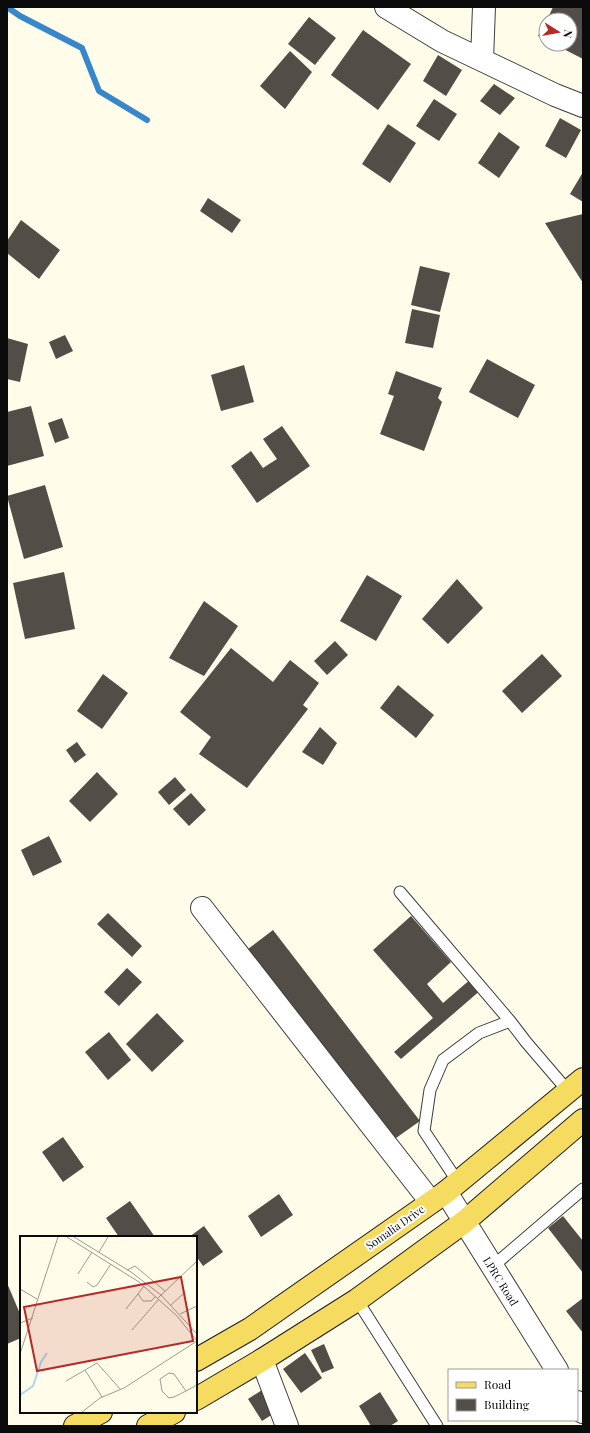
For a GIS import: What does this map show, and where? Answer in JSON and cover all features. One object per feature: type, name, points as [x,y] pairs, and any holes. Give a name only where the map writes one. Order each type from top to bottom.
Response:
[{"type":"main road","name":"Somalia Drive","points":[[197,1359],[250,1329],[445,1192],[576,1085]]},
{"type":"main road","points":[[197,1398],[262,1360],[357,1300],[464,1222],[583,1120]]},
{"type":"main road","points":[[75,1426],[100,1413]]},
{"type":"main road","points":[[148,1426],[172,1413]]},
{"type":"street","points":[[386,7],[442,41],[555,95],[583,106]]},
{"type":"street","points":[[482,60],[484,7]]},
{"type":"street","name":"LPRC Road","points":[[202,908],[445,1192],[556,1369]]},
{"type":"street","points":[[262,1360],[287,1426]]},
{"type":"lane","points":[[400,892],[510,1021],[526,1042],[576,1085]]},
{"type":"lane","points":[[445,1192],[424,1131],[430,1090],[443,1060],[480,1033],[510,1021]]},
{"type":"lane","points":[[492,1267],[583,1189]]},
{"type":"lane","points":[[357,1300],[437,1426]]},
{"type":"building","points":[[553,7],[583,7],[583,59],[569,52],[578,52],[578,12],[551,12]]},
{"type":"building","points":[[309,17],[336,38],[315,65],[288,44]]},
{"type":"building","points":[[363,30],[411,64],[378,110],[331,75]]},
{"type":"building","points":[[290,51],[312,72],[285,109],[260,86]]},
{"type":"building","points":[[438,55],[462,70],[446,96],[423,81]]},
{"type":"building","points":[[494,84],[515,98],[500,115],[480,101]]},
{"type":"building","points":[[434,99],[457,114],[439,141],[416,126]]},
{"type":"building","points":[[560,118],[581,130],[566,158],[545,146]]},
{"type":"building","points":[[388,124],[416,143],[390,183],[362,164]]},
{"type":"building","points":[[499,132],[520,147],[499,178],[478,163]]},
{"type":"building","points":[[583,172],[583,202],[570,194]]},
{"type":"building","points":[[208,198],[241,220],[232,233],[200,211]]},
{"type":"building","points":[[583,214],[583,283],[545,223]]},
{"type":"building","points":[[21,220],[60,250],[39,279],[7,253],[7,241]]},
{"type":"building","points":[[420,266],[450,273],[440,312],[411,305]]},
{"type":"building","points":[[412,309],[440,315],[433,348],[405,343]]},
{"type":"building","points":[[65,335],[73,351],[56,359],[49,342]]},
{"type":"building","points":[[7,338],[28,344],[20,382],[7,379]]},
{"type":"building","points":[[487,359],[535,385],[518,418],[469,392]]},
{"type":"building","points":[[244,365],[254,402],[221,411],[211,375]]},
{"type":"building","points":[[396,371],[442,388],[438,398],[442,402],[424,451],[380,434],[394,396],[388,394]]},
{"type":"building","points":[[31,406],[44,456],[7,466],[7,412]]},
{"type":"building","points":[[62,418],[69,438],[55,443],[48,423]]},
{"type":"building","points":[[282,426],[310,466],[257,503],[231,466],[251,451],[263,468],[277,459],[263,439]]},
{"type":"building","points":[[45,485],[63,547],[24,559],[7,496]]},
{"type":"building","points":[[64,572],[75,629],[25,639],[13,583]]},
{"type":"building","points":[[367,575],[402,596],[376,641],[340,621]]},
{"type":"building","points":[[457,579],[483,608],[448,644],[422,619]]},
{"type":"building","points":[[204,601],[238,626],[204,676],[169,658]]},
{"type":"building","points":[[335,641],[348,655],[327,675],[314,661]]},
{"type":"building","points":[[231,648],[273,682],[290,660],[319,683],[303,705],[308,709],[247,788],[199,754],[211,737],[180,712]]},
{"type":"building","points":[[542,654],[562,676],[522,713],[502,691]]},
{"type":"building","points":[[103,674],[128,693],[102,729],[77,711]]},
{"type":"building","points":[[398,685],[434,715],[416,738],[380,708]]},
{"type":"building","points":[[320,727],[337,743],[323,765],[302,752]]},
{"type":"building","points":[[77,742],[86,755],[75,763],[66,750]]},
{"type":"building","points":[[97,772],[118,794],[90,822],[69,801]]},
{"type":"building","points":[[175,777],[186,790],[169,805],[158,792]]},
{"type":"building","points":[[191,793],[206,810],[189,826],[173,809]]},
{"type":"building","points":[[49,836],[62,862],[33,876],[21,850]]},
{"type":"building","points":[[108,913],[142,946],[132,957],[97,924]]},
{"type":"building","points":[[411,916],[451,962],[427,984],[443,1003],[472,978],[482,989],[401,1059],[394,1052],[433,1018],[373,950]]},
{"type":"building","points":[[273,930],[420,1121],[389,1143],[240,955]]},
{"type":"building","points":[[127,968],[142,982],[119,1006],[104,992]]},
{"type":"building","points":[[157,1013],[184,1041],[152,1072],[126,1044]]},
{"type":"building","points":[[109,1032],[131,1060],[108,1080],[85,1052]]},
{"type":"building","points":[[63,1137],[84,1167],[63,1182],[42,1152]]},
{"type":"building","points":[[279,1194],[293,1215],[261,1237],[248,1216]]},
{"type":"building","points":[[130,1201],[154,1236],[118,1236],[106,1218]]},
{"type":"building","points":[[563,1216],[583,1241],[583,1273],[548,1228]]},
{"type":"building","points":[[204,1226],[223,1252],[203,1266],[197,1257],[197,1236],[190,1236]]},
{"type":"building","points":[[7,1283],[20,1314],[20,1338],[7,1344]]},
{"type":"building","points":[[583,1298],[583,1333],[566,1311]]},
{"type":"building","points":[[324,1344],[334,1368],[322,1373],[311,1350]]},
{"type":"building","points":[[305,1353],[322,1378],[301,1393],[283,1369]]},
{"type":"building","points":[[262,1390],[276,1412],[262,1421],[248,1399]]},
{"type":"building","points":[[380,1392],[398,1421],[390,1426],[371,1426],[359,1406]]},
{"type":"waterway","points":[[7,7],[20,16],[82,48],[99,91],[147,120]]}]
